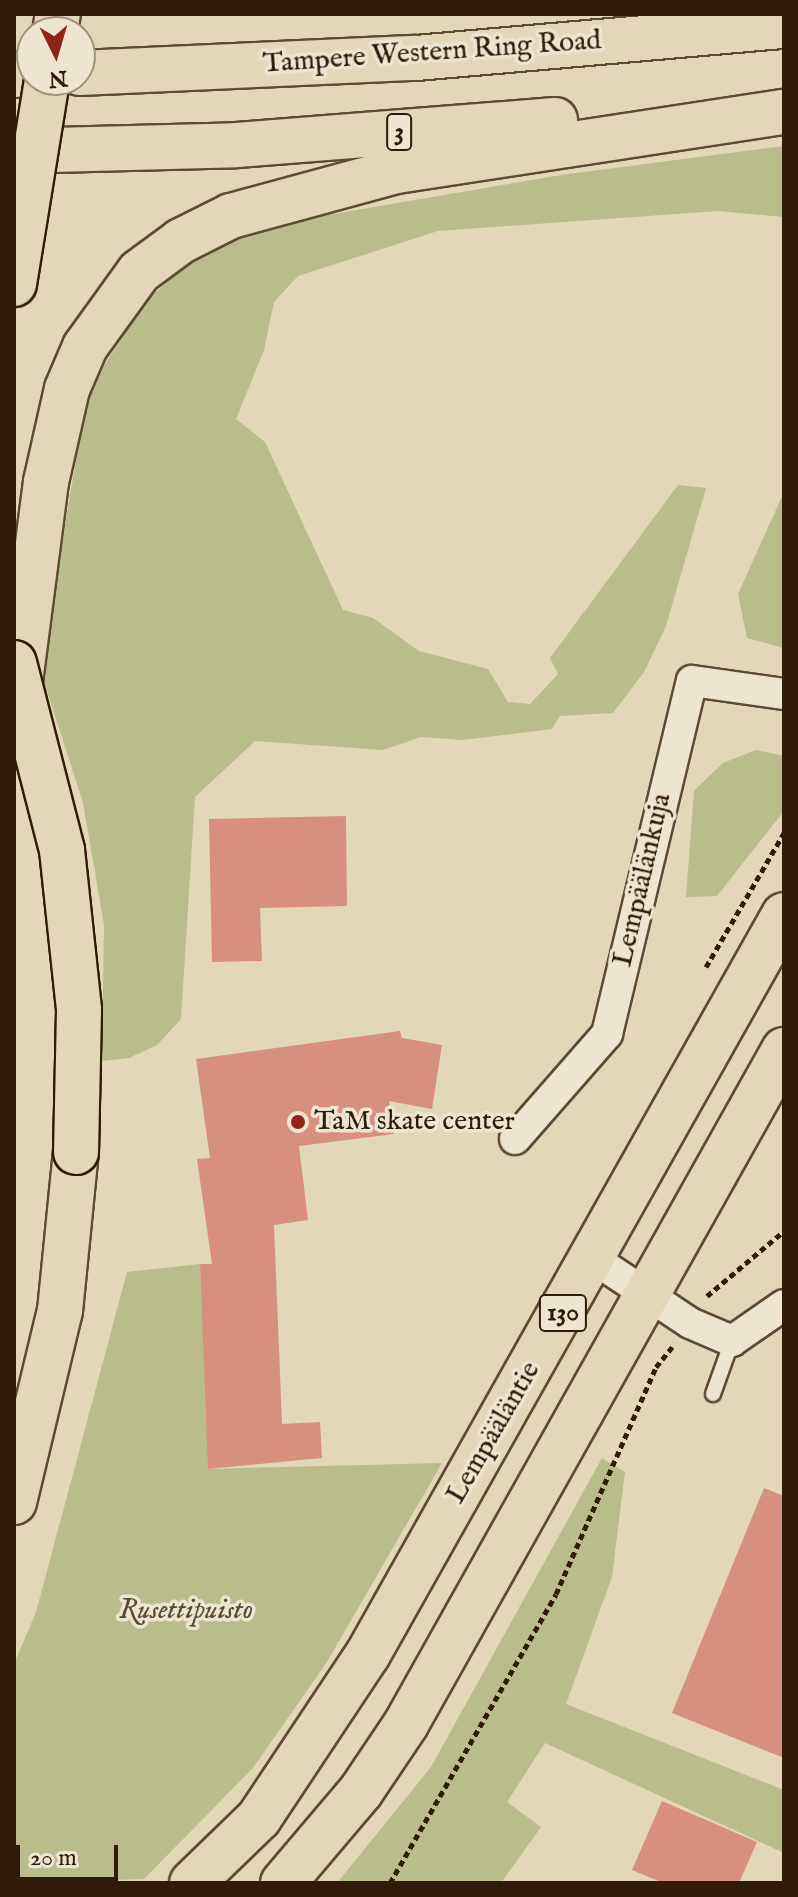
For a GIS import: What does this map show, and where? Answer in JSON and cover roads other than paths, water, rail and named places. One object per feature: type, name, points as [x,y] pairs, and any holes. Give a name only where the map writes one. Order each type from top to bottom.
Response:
[{"type":"main road","name":"Tampere Western Ring Road","points":[[96,72],[416,58],[784,26]]},
{"type":"main road","points":[[14,284],[44,96]]},
{"type":"main road","name":"3","points":[[14,151],[237,145],[784,100]]},
{"type":"main road","points":[[14,731],[46,482],[67,389],[85,347],[139,272],[181,241],[231,216],[397,171],[784,112]]},
{"type":"main road","points":[[14,663],[45,763],[62,850],[79,1010],[76,1152],[60,1311],[14,1502]]},
{"type":"main road","name":"Lempääläntie","points":[[192,1883],[259,1818],[293,1773],[368,1654],[594,1259],[784,915]]},
{"type":"main road","name":"130","points":[[283,1883],[361,1791],[406,1724],[784,1050]]},
{"type":"street","name":"Lempäälänkuja","points":[[515,1139],[607,1034],[692,681],[784,694]]},
{"type":"street","points":[[594,1259],[690,1323],[732,1341],[784,1305]]},
{"type":"lane","points":[[713,1394],[732,1341]]},
{"type":"place","name":"TaM skate center","points":[[298,1122]]},
{"type":"park label","name":"Rusettipuisto","points":[[186,1611]]}]
